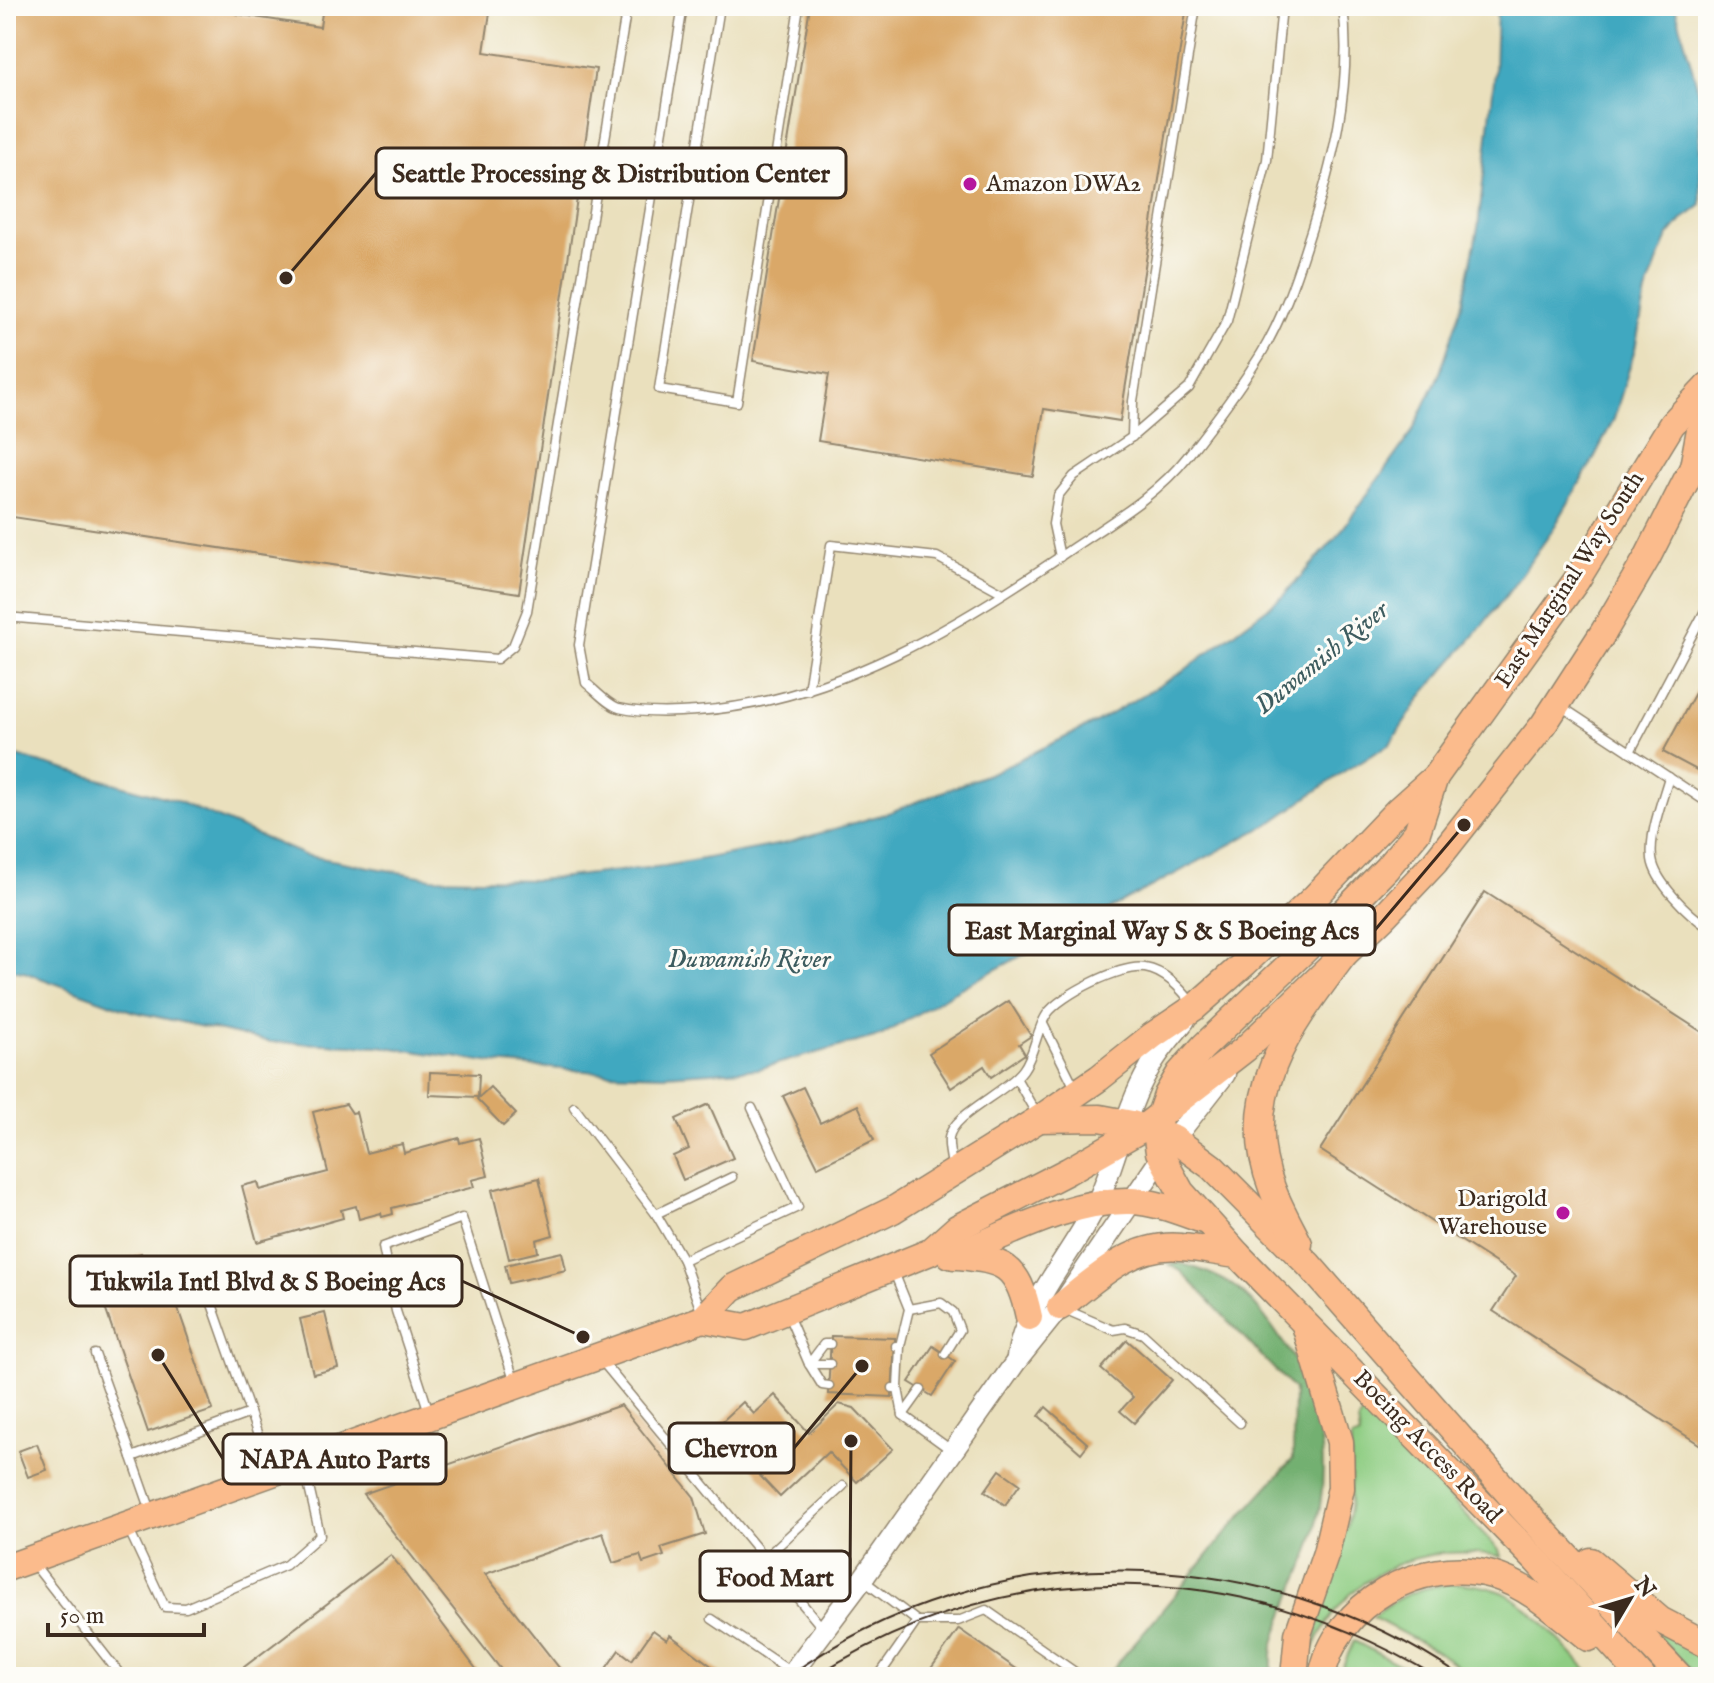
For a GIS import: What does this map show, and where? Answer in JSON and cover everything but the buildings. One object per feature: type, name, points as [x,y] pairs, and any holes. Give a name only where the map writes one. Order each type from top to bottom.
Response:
[{"type":"main road","name":"East Marginal Way South","points":[[942,1254],[957,1228],[1148,1134],[1245,1049],[1383,917],[1435,862],[1557,704],[1656,543],[1693,467],[1708,386]]},
{"type":"main road","name":"East Marginal Way South","points":[[1435,777],[1576,581],[1672,424],[1708,386]]},
{"type":"main road","points":[[18,1564],[703,1319],[732,1288],[893,1210],[1039,1119],[1195,1007],[1315,897],[1398,810],[1435,777]]},
{"type":"main road","points":[[1148,1134],[1167,1095],[1189,1061],[1334,922],[1417,832],[1435,777]]},
{"type":"main road","points":[[1309,1265],[1272,1188],[1263,1157],[1262,1106],[1274,1059],[1294,1021],[1348,949]]},
{"type":"main road","points":[[1039,1119],[1100,1118],[1148,1134],[1212,1167],[1309,1265]]},
{"type":"main road","name":"Boeing Access Road","points":[[1148,1134],[1181,1192],[1207,1221],[1536,1560],[1642,1677]]},
{"type":"main road","points":[[703,1319],[746,1327],[892,1268],[1097,1203],[1131,1201],[1169,1208],[1207,1221]]},
{"type":"main road","points":[[1060,1307],[1118,1263],[1150,1249],[1181,1246],[1238,1255]]},
{"type":"main road","points":[[942,1254],[989,1259],[1007,1268],[1019,1283],[1029,1317]]},
{"type":"main road","name":"Boeing Access Road","points":[[1309,1265],[1511,1496],[1680,1677]]},
{"type":"main road","points":[[1294,1677],[1298,1634],[1326,1553],[1341,1488],[1340,1442],[1303,1320]]},
{"type":"main road","points":[[1511,1496],[1660,1620],[1708,1645]]},
{"type":"main road","points":[[1322,1677],[1334,1643],[1351,1618],[1373,1599],[1400,1583],[1426,1575],[1464,1571],[1492,1575],[1523,1588],[1550,1606],[1634,1677]]},
{"type":"street","points":[[790,1675],[862,1580],[1015,1363],[1060,1307],[1131,1201],[1148,1134],[1149,1067],[1195,1007]]},
{"type":"street","points":[[1015,1363],[1019,1341],[1029,1317],[1080,1237],[1097,1203],[1148,1134]]},
{"type":"lane","points":[[6,617],[497,659],[513,646],[527,611],[627,6]]},
{"type":"lane","points":[[683,6],[579,645],[586,683],[616,707],[665,713],[727,709],[808,690],[882,662],[951,626],[1060,557],[1151,493],[1185,459],[1261,352],[1289,297],[1330,174],[1342,101],[1343,6]]},
{"type":"lane","points":[[720,6],[659,389],[737,402],[799,6]]},
{"type":"lane","points":[[1132,437],[1133,401],[1196,6]]},
{"type":"lane","points":[[1060,557],[1053,524],[1058,496],[1074,476],[1132,437],[1189,388],[1227,321],[1267,160],[1282,6]]},
{"type":"lane","points":[[808,690],[831,545],[937,557],[1003,593]]},
{"type":"lane","points":[[1630,752],[1708,605]]},
{"type":"lane","points":[[1557,704],[1708,803]]},
{"type":"lane","points":[[1669,777],[1652,860],[1663,884],[1695,920],[1708,927]]},
{"type":"lane","points":[[953,1173],[948,1140],[951,1129],[958,1119],[1003,1091],[1016,1078],[1024,1069],[1048,1014],[1073,993],[1126,970],[1145,968],[1168,978],[1195,1007]]},
{"type":"lane","points":[[1043,1024],[1078,1092]]},
{"type":"lane","points":[[1016,1078],[1039,1119]]},
{"type":"lane","points":[[574,1107],[656,1214],[683,1260],[703,1319]]},
{"type":"lane","points":[[683,1260],[798,1207],[752,1108]]},
{"type":"lane","points":[[656,1214],[732,1177]]},
{"type":"lane","points":[[430,1416],[396,1311],[383,1247],[462,1218],[516,1386]]},
{"type":"lane","points":[[892,1268],[909,1309],[897,1346],[895,1388],[903,1415],[953,1452]]},
{"type":"lane","points":[[909,1309],[941,1303],[953,1312],[960,1330],[945,1354]]},
{"type":"lane","points":[[212,1304],[271,1473]]},
{"type":"lane","points":[[1060,1307],[1113,1330],[1125,1328],[1143,1334],[1240,1423]]},
{"type":"lane","points":[[786,1311],[809,1364],[822,1385],[829,1386]]},
{"type":"lane","points":[[809,1364],[824,1344],[830,1344]]},
{"type":"lane","points":[[95,1354],[152,1515]]},
{"type":"lane","points":[[597,1356],[824,1630]]},
{"type":"lane","points":[[809,1364],[830,1364]]},
{"type":"lane","points":[[903,1415],[921,1390]]},
{"type":"lane","points":[[132,1457],[250,1413]]},
{"type":"lane","points":[[126,1525],[165,1607],[186,1608],[286,1565],[320,1535],[303,1461]]},
{"type":"lane","points":[[765,1558],[843,1486]]},
{"type":"lane","points":[[18,1564],[122,1677]]},
{"type":"lane","points":[[862,1580],[917,1621],[958,1621],[986,1610],[1082,1677]]},
{"type":"lane","points":[[712,1619],[790,1675]]},
{"type":"lane","points":[[878,1677],[917,1621]]},
{"type":"green space","points":[[1179,1263],[1228,1282],[1261,1312],[1297,1366],[1317,1418],[1322,1445],[1321,1499],[1308,1555],[1273,1647],[1272,1677],[1106,1677],[1240,1517],[1293,1459],[1294,1390],[1181,1271],[1170,1265]]},
{"type":"green space","points":[[1364,1411],[1499,1550],[1501,1556],[1442,1554],[1389,1568],[1365,1582],[1345,1600],[1327,1623],[1313,1650],[1326,1590],[1347,1527],[1351,1501],[1351,1439],[1360,1436],[1358,1421]]},
{"type":"green space","points":[[1454,1583],[1489,1588],[1519,1602],[1594,1677],[1474,1677],[1435,1650],[1372,1617],[1410,1593]]},
{"type":"green space","points":[[1657,1626],[1708,1660],[1708,1677],[1698,1677],[1652,1631]]},
{"type":"green space","points":[[1354,1641],[1423,1677],[1338,1677]]},
{"type":"water","name":"Duwamish River","points":[[1497,6],[1675,6],[1699,93],[1701,205],[1682,220],[1668,237],[1646,293],[1635,349],[1614,419],[1552,531],[1508,593],[1424,693],[1390,744],[1346,770],[1271,823],[955,991],[882,1035],[758,1069],[664,1075],[607,1073],[494,1063],[379,1046],[270,1042],[131,1011],[24,972],[6,969],[6,753],[175,800],[304,855],[431,878],[538,880],[665,866],[787,843],[888,813],[993,772],[1095,723],[1182,672],[1282,597],[1336,538],[1412,432],[1440,373],[1463,302],[1478,228],[1495,72]]},
{"type":"tram line","points":[[787,1677],[866,1629],[949,1596],[1036,1576],[1124,1570],[1213,1578],[1300,1598],[1383,1631],[1462,1677]]},
{"type":"tram line","points":[[814,1677],[889,1636],[967,1607],[1046,1590],[1125,1585],[1205,1591],[1284,1609],[1361,1637],[1437,1677]]},
{"type":"place","name":"Amazon DWA2","points":[[970,184]]},
{"type":"place","name":"Seattle Processing & Distribution Center","points":[[286,278]]},
{"type":"place","name":"East Marginal Way S & S Boeing Acs","points":[[1464,825]]},
{"type":"place","name":"Darigold Warehouse","points":[[1563,1213]]},
{"type":"place","name":"Tukwila Intl Blvd & S Boeing Acs","points":[[583,1337]]},
{"type":"place","name":"NAPA Auto Parts","points":[[158,1355]]},
{"type":"place","name":"Chevron","points":[[862,1366]]},
{"type":"place","name":"Food Mart","points":[[851,1441]]}]
